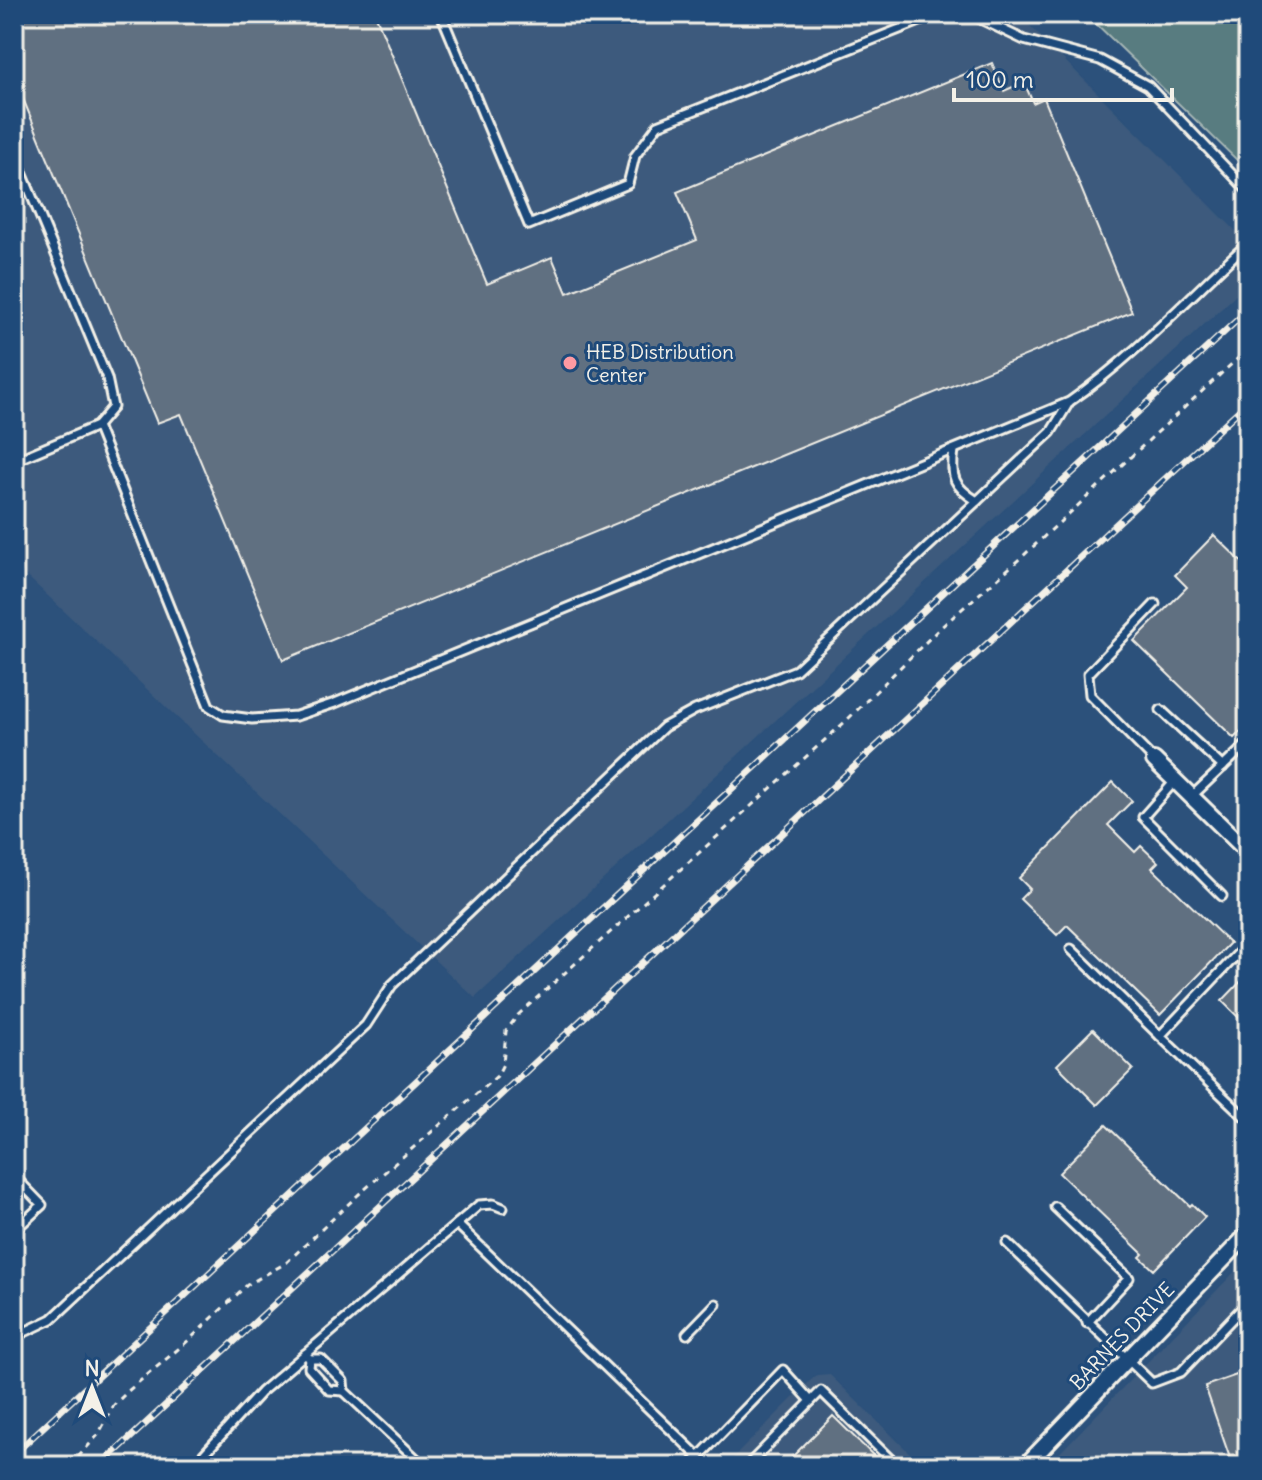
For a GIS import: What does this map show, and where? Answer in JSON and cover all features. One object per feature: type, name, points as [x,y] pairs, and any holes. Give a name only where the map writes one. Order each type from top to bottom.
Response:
[{"type":"street","points":[[1154,760],[1248,852]]},
{"type":"street","name":"BARNES DRIVE","points":[[1026,1466],[1248,1234]]},
{"type":"lane","points":[[441,14],[529,225],[628,184],[635,156],[658,125],[925,19],[967,14],[1024,40],[1100,60],[1148,86],[1248,191]]},
{"type":"lane","points":[[14,153],[107,378],[113,407],[97,426],[14,461]]},
{"type":"lane","points":[[97,426],[209,706],[223,715],[252,719],[296,716],[335,703],[1069,402],[1167,322],[1248,243]]},
{"type":"lane","points":[[14,1337],[52,1319],[366,1025],[392,985],[664,727],[695,710],[796,670],[1051,432],[1069,402]]},
{"type":"lane","points":[[954,450],[951,466],[956,484],[977,501]]},
{"type":"lane","points":[[1154,760],[1090,695],[1088,674],[1155,604]]},
{"type":"lane","points":[[1161,710],[1223,767]]},
{"type":"lane","points":[[1191,797],[1248,743]]},
{"type":"lane","points":[[1175,781],[1143,817],[1222,896]]},
{"type":"lane","points":[[1160,1036],[1248,943]]},
{"type":"lane","points":[[1071,949],[1248,1120]]},
{"type":"lane","points":[[14,1176],[42,1205],[14,1231]]},
{"type":"lane","points":[[193,1466],[261,1392],[307,1357],[479,1205],[493,1204],[503,1208]]},
{"type":"lane","points":[[1055,1207],[1129,1278],[1087,1323]]},
{"type":"lane","points":[[457,1224],[699,1457]]},
{"type":"lane","points":[[1007,1243],[1152,1383],[1181,1372],[1248,1302]]},
{"type":"lane","points":[[687,1334],[716,1304]]},
{"type":"lane","points":[[307,1357],[309,1368],[329,1390],[344,1391],[424,1466]]},
{"type":"lane","points":[[307,1357],[321,1359],[343,1381],[344,1391]]},
{"type":"lane","points":[[690,1466],[783,1370],[811,1401]]},
{"type":"lane","points":[[747,1466],[821,1391],[897,1466]]},
{"type":"path","points":[[70,1466],[98,1435],[114,1405],[128,1391],[189,1340],[247,1285],[286,1263],[358,1195],[497,1076],[503,1064],[506,1031],[518,1015],[846,721],[939,629],[1248,349]]},
{"type":"shaded area","points":[[14,14],[1018,14],[1248,243],[1248,284],[475,998],[14,564]]},
{"type":"shaded area","points":[[1248,1258],[1248,1466],[1047,1466]]},
{"type":"shaded area","points":[[829,1374],[923,1466],[725,1466],[811,1380],[817,1375]]},
{"type":"green space","points":[[1086,14],[1248,14],[1248,160],[1242,165]]},
{"type":"building","name":"HEB Distribution Center","points":[[14,14],[375,14],[487,284],[552,257],[567,293],[697,240],[677,192],[992,63],[1004,91],[1024,82],[1033,103],[1044,98],[1132,312],[283,660],[181,414],[157,423],[14,77]]},
{"type":"building","points":[[1214,535],[1248,568],[1248,724],[1234,738],[1134,641],[1187,587],[1175,575]]},
{"type":"building","points":[[1113,782],[1132,801],[1108,825],[1135,852],[1141,846],[1158,862],[1152,868],[1230,943],[1160,1015],[1067,925],[1057,935],[1020,899],[1030,889],[1019,878]]},
{"type":"building","points":[[1248,974],[1248,1027],[1222,1001]]},
{"type":"building","points":[[1093,1029],[1133,1069],[1097,1105],[1057,1065]]},
{"type":"building","points":[[1106,1125],[1205,1217],[1154,1270],[1140,1257],[1143,1254],[1059,1173]]},
{"type":"building","points":[[1248,1371],[1248,1466],[1236,1466],[1231,1461],[1205,1386]]},
{"type":"building","points":[[833,1416],[884,1466],[783,1466]]},
{"type":"railway","points":[[14,1454],[1248,310]]},
{"type":"railway","points":[[100,1466],[1248,402]]},
{"type":"place","name":"HEB Distribution Center","points":[[570,363]]}]
